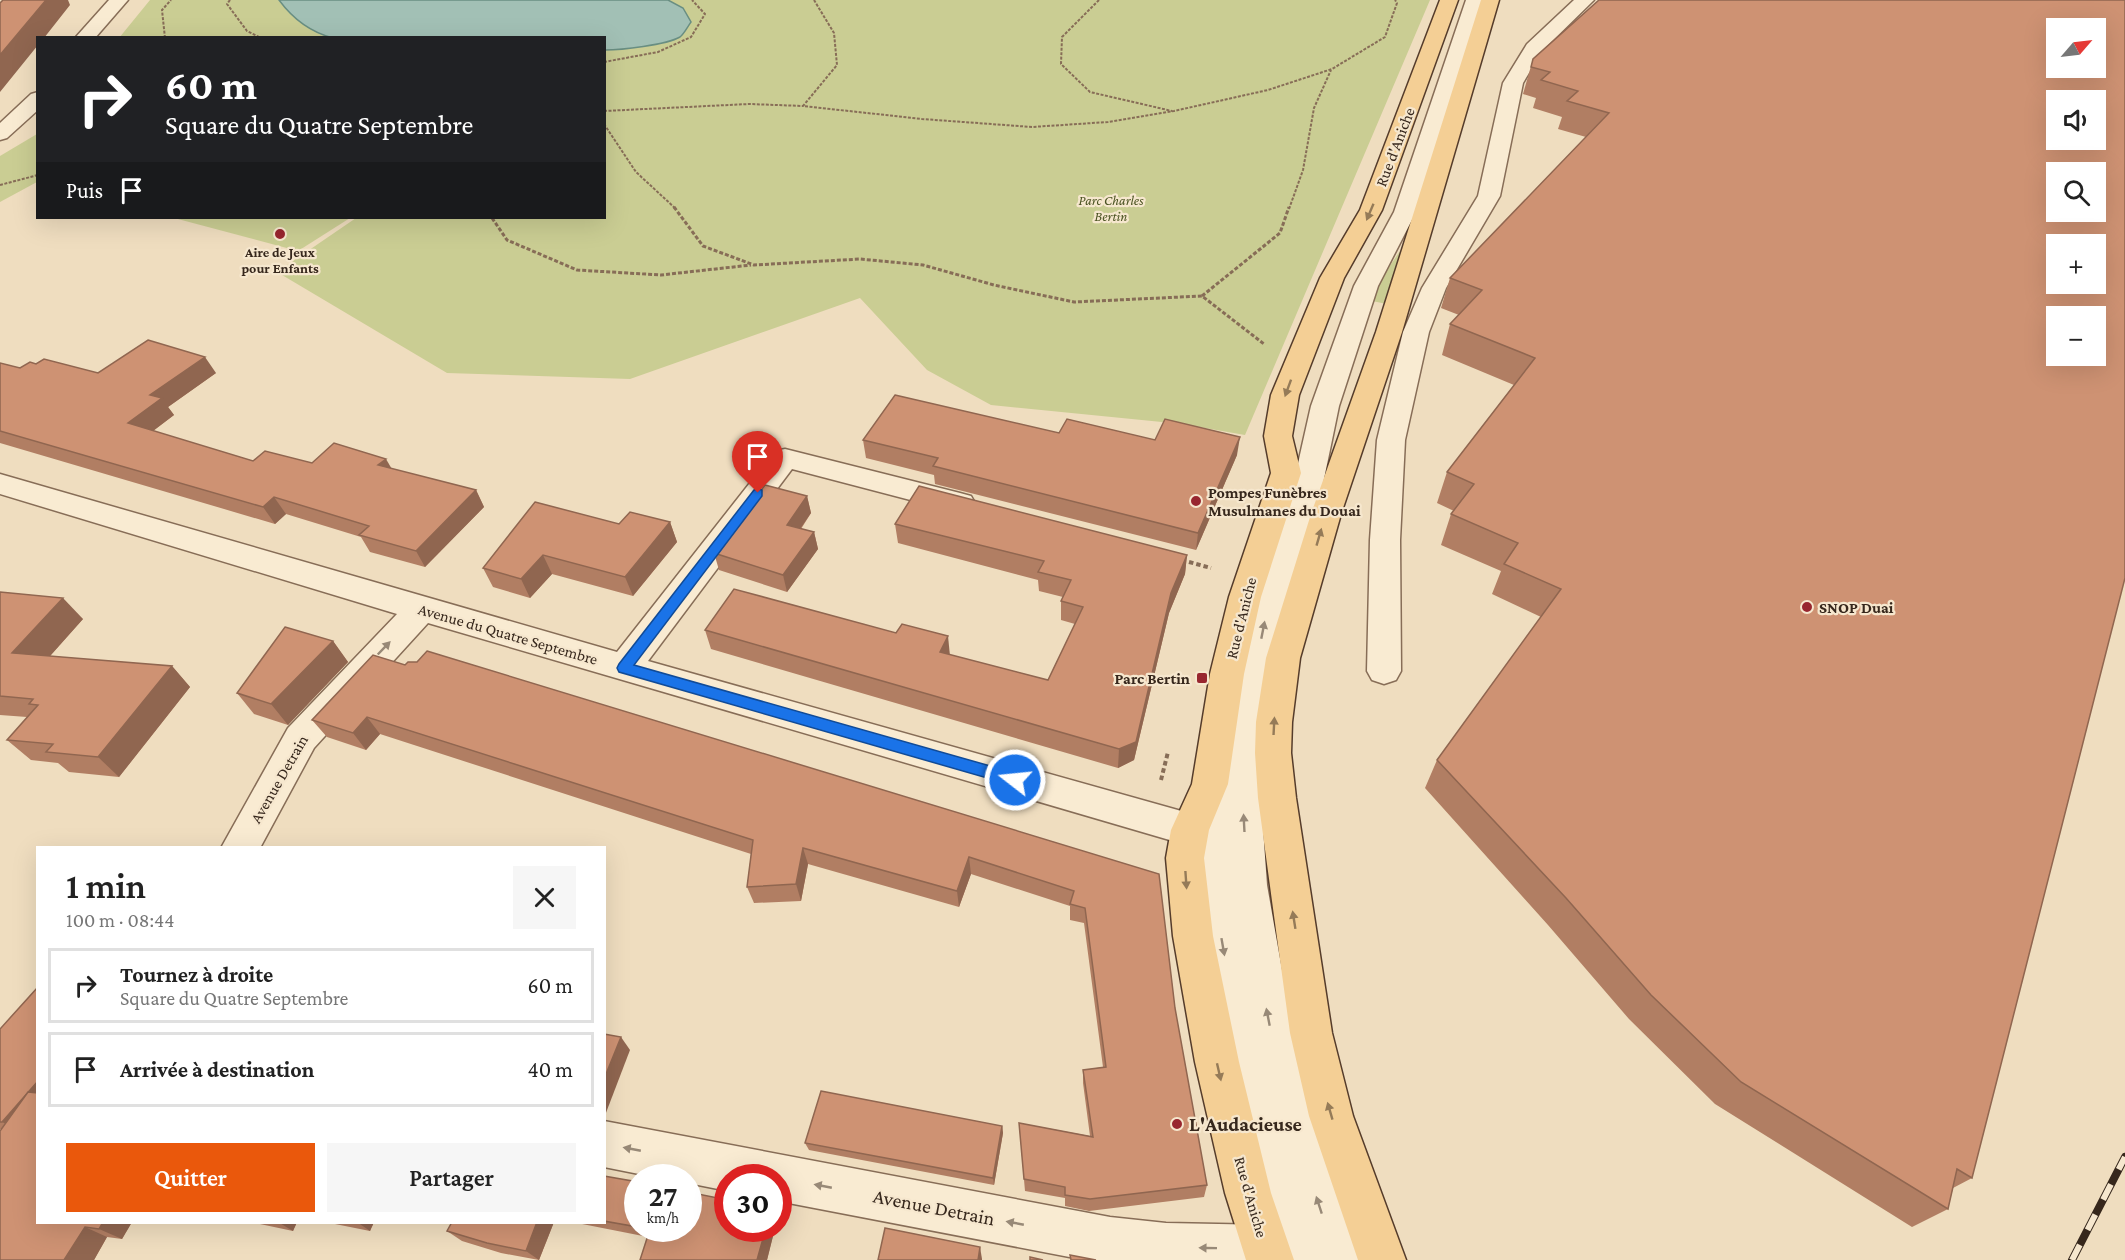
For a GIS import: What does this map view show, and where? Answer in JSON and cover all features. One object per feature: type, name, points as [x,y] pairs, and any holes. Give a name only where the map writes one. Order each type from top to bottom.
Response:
[{"type":"main road","name":"Rue d'Aniche","points":[[1280,1256],[1248,1193],[1231,1122],[1193,936],[1185,882],[1185,858],[1190,830],[1210,784],[1227,674],[1245,597],[1286,473],[1278,436],[1285,395],[1325,294],[1371,210],[1449,0]]},
{"type":"main road","points":[[1382,1260],[1348,1167],[1321,1076],[1301,979],[1273,753],[1278,689],[1283,658],[1326,514],[1389,332],[1490,0]]},
{"type":"street","points":[[86,36],[118,0]]},
{"type":"street","points":[[1286,473],[1305,400],[1344,291],[1391,208],[1464,0]]},
{"type":"street","points":[[1338,1260],[1290,1112],[1275,1055],[1247,885],[1242,785],[1244,752],[1254,676],[1267,610],[1303,508],[1325,406],[1366,286],[1405,212],[1475,0]]},
{"type":"street","points":[[1384,672],[1385,540],[1391,440],[1416,332],[1434,288],[1489,196],[1513,82],[1534,48],[1562,18],[1585,0]]},
{"type":"street","points":[[0,134],[36,100]]},
{"type":"street","points":[[624,668],[785,458],[981,508]]},
{"type":"street","name":"Avenue du Quatre Septembre","points":[[0,484],[421,609],[1190,830]]},
{"type":"street","name":"Avenue Detrain","points":[[241,846],[301,738],[421,609]]},
{"type":"street","points":[[1210,784],[1214,883],[1233,998],[1259,1118],[1280,1256]]},
{"type":"street","name":"Avenue Detrain","points":[[606,1144],[1110,1241],[1280,1256]]},
{"type":"path","points":[[164,36],[162,10],[171,0]]},
{"type":"path","points":[[230,0],[227,4],[247,31],[257,36]]},
{"type":"path","points":[[606,62],[658,52],[692,38],[705,14],[692,0]]},
{"type":"path","points":[[803,106],[837,65],[834,33],[814,0]]},
{"type":"path","points":[[1099,0],[1062,37],[1061,64],[1090,92],[1174,111]]},
{"type":"path","points":[[606,111],[749,104],[803,106],[922,119],[1032,127],[1108,122],[1174,111],[1268,90],[1332,69],[1385,37],[1397,3],[1395,0]]},
{"type":"path","points":[[493,219],[507,240],[577,270],[661,275],[754,265],[860,259],[923,265],[994,285],[1074,302],[1202,296],[1280,233],[1303,170],[1314,108],[1332,69]]},
{"type":"path","points":[[606,127],[636,171],[677,210],[703,246],[754,265]]},
{"type":"path","points":[[0,185],[36,176]]},
{"type":"path","points":[[1202,296],[1266,346]]},
{"type":"green space","name":"Parc Charles Bertin","points":[[150,0],[1430,0],[1245,435],[1182,424],[991,405],[927,370],[860,298],[630,379],[447,373],[277,272],[355,219],[606,219],[606,36],[121,36]]},
{"type":"green space","points":[[36,135],[36,183],[0,202],[0,156]]},
{"type":"green space","name":"Aire de Jeux pour Enfants","points":[[178,219],[348,219],[298,251]]},
{"type":"green space","points":[[1402,248],[1387,304],[1372,301],[1381,279]]},
{"type":"water","points":[[279,0],[668,0],[683,8],[691,22],[680,37],[673,40],[643,47],[606,50],[606,36],[328,36],[303,24]]},
{"type":"building","points":[[3,0],[46,0],[0,55],[0,3]]},
{"type":"building","name":"SNOP Duai","points":[[1599,0],[2125,0],[2125,578],[1972,1178],[1957,1169],[1948,1209],[1741,1082],[1651,995],[1566,898],[1437,760],[1561,589],[1504,564],[1518,543],[1451,514],[1474,484],[1447,472],[1535,358],[1450,324],[1482,290],[1450,278],[1609,113],[1567,101],[1578,91],[1541,80],[1550,72],[1531,67],[1533,59]]},
{"type":"building","points":[[148,340],[205,357],[150,395],[162,398],[128,423],[253,461],[265,451],[312,463],[334,443],[386,459],[378,465],[476,490],[416,551],[359,535],[369,526],[274,497],[263,507],[0,431],[0,363],[20,368],[30,362],[36,364],[44,359],[98,373]]},
{"type":"building","points":[[895,395],[1059,433],[1067,419],[1155,440],[1165,419],[1240,437],[1198,533],[933,466],[938,458],[863,440]]},
{"type":"building","points":[[765,485],[807,496],[787,525],[814,532],[783,575],[714,553]]},
{"type":"building","points":[[919,486],[1187,555],[1171,593],[1136,742],[1119,749],[705,630],[734,589],[896,633],[902,624],[948,636],[940,652],[1048,680],[1083,607],[1061,601],[1071,580],[1038,572],[1044,561],[895,524]]},
{"type":"building","points":[[535,502],[619,524],[630,512],[670,522],[625,577],[543,555],[521,579],[483,568]]},
{"type":"building","points":[[0,592],[63,598],[12,653],[172,666],[98,757],[46,752],[53,744],[7,740],[38,705],[29,704],[33,699],[0,696]]},
{"type":"building","points":[[285,627],[333,641],[271,704],[237,693]]},
{"type":"building","points":[[427,651],[1159,874],[1175,1008],[1207,1185],[1090,1199],[1065,1195],[1065,1187],[1024,1179],[1019,1123],[1093,1137],[1083,1070],[1106,1067],[1085,908],[1070,904],[1074,891],[969,857],[957,891],[803,848],[796,884],[747,887],[753,840],[367,717],[353,733],[312,720],[373,655],[405,665],[408,662],[417,662]]},
{"type":"building","points":[[36,989],[36,1083],[2,1122],[0,1122],[0,1029]]},
{"type":"building","points":[[606,1034],[621,1037],[606,1074]]},
{"type":"building","points":[[821,1091],[1002,1126],[993,1178],[805,1143]]},
{"type":"building","points":[[28,1092],[36,1093],[36,1224],[102,1224],[99,1229],[85,1227],[64,1260],[0,1260],[0,1131]]},
{"type":"building","points":[[606,1176],[624,1180],[624,1225],[606,1221]]},
{"type":"building","points":[[702,1195],[714,1197],[714,1242],[762,1242],[757,1260],[640,1260],[646,1242],[702,1242]]},
{"type":"building","points":[[451,1224],[536,1224],[526,1251],[487,1243],[447,1231]]},
{"type":"building","points":[[885,1228],[980,1247],[978,1260],[878,1260]]},
{"type":"building","points":[[1070,1255],[1096,1260],[1071,1260]]},
{"type":"railway","points":[[2072,1260],[2125,1157]]},
{"type":"place","name":"Aire de Jeux pour Enfants","points":[[280,234]]},
{"type":"place","name":"Pompes Funèbres Musulmanes du Douai","points":[[1196,501]]},
{"type":"place","name":"SNOP Duai","points":[[1807,607]]},
{"type":"place","name":"Parc Bertin","points":[[1202,678]]},
{"type":"place","name":"L'Audacieuse","points":[[1177,1124]]},
{"type":"route","points":[[758,493],[624,668],[1015,780]]}]
